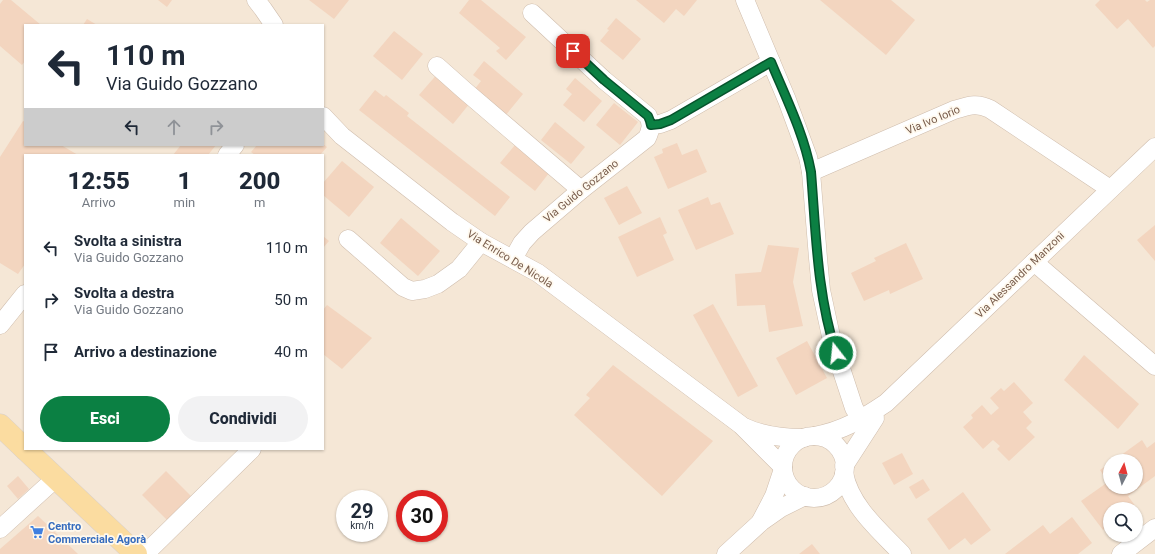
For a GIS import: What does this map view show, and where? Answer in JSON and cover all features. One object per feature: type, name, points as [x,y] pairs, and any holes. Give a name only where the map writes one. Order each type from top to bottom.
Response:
[{"type":"main road","points":[[0,425],[24,448]]},
{"type":"main road","points":[[26,450],[136,554]]},
{"type":"street","points":[[257,0],[273,24]]},
{"type":"street","points":[[745,0],[808,157],[811,172],[821,290],[832,341],[854,408],[865,423]]},
{"type":"street","points":[[532,13],[604,80],[648,116],[651,125],[660,124],[671,120],[771,62]]},
{"type":"street","points":[[437,66],[582,190]]},
{"type":"street","name":"Via Ivo Iorio","points":[[811,172],[954,110],[977,105],[990,109],[1110,189]]},
{"type":"street","name":"Via Enrico De Nicola","points":[[324,117],[342,136],[452,222],[481,242],[538,274],[741,425],[783,468]]},
{"type":"street","name":"Via Guido Gozzano","points":[[512,259],[528,235],[647,138],[651,130],[651,125]]},
{"type":"street","points":[[228,154],[234,146]]},
{"type":"street","name":"Via Alessandro Manzoni","points":[[844,469],[865,423],[1155,146]]},
{"type":"street","points":[[348,239],[403,287],[412,291],[425,289],[438,284],[460,269],[481,242]]},
{"type":"street","points":[[1034,262],[1155,366]]},
{"type":"street","points":[[0,325],[24,295]]},
{"type":"street","name":"Via Alessandro Manzoni","points":[[809,437],[865,423]]},
{"type":"street","name":"Via Enrico De Nicola","points":[[741,425],[752,430],[772,435],[790,438],[809,437]]},
{"type":"street","points":[[760,522],[774,496],[789,448],[796,442],[809,437],[824,438],[835,445],[842,454],[844,469],[852,494],[865,514],[902,554]]},
{"type":"street","points":[[145,554],[251,450]]},
{"type":"street","points":[[783,468],[786,479],[796,492],[844,504],[865,514]]},
{"type":"street","points":[[726,554],[760,522],[782,508],[812,496],[824,496],[835,489],[840,481],[844,469]]},
{"type":"street","points":[[0,529],[56,478]]},
{"type":"street","points":[[1121,554],[1155,528]]},
{"type":"shaded area","points":[[0,0],[1155,0],[1155,554],[0,554]]},
{"type":"building","points":[[3,0],[11,0],[40,24],[24,24],[24,62],[22,65],[0,46],[0,4]]},
{"type":"building","points":[[158,0],[172,0],[167,7]]},
{"type":"building","points":[[309,0],[349,0],[334,19]]},
{"type":"building","points":[[469,0],[481,0],[526,37],[506,60],[496,51],[500,48],[459,13]]},
{"type":"building","points":[[636,0],[697,0],[684,16],[676,9],[664,23]]},
{"type":"building","points":[[820,0],[891,0],[915,20],[886,55]]},
{"type":"building","points":[[1100,0],[1145,0],[1147,2],[1150,0],[1155,0],[1155,46],[1153,48],[1128,19],[1117,29],[1095,5]]},
{"type":"building","points":[[616,18],[641,39],[623,60],[600,41]]},
{"type":"building","points":[[87,19],[95,24],[84,24]]},
{"type":"building","points":[[394,31],[423,54],[402,80],[373,56]]},
{"type":"building","points":[[484,61],[523,94],[505,116],[474,90],[481,81],[473,75]]},
{"type":"building","points":[[439,72],[470,103],[453,124],[419,95]]},
{"type":"building","points":[[575,78],[602,101],[584,122],[563,105],[572,94],[566,89]]},
{"type":"building","points":[[375,90],[384,97],[386,95],[409,113],[407,116],[510,197],[495,216],[359,110]]},
{"type":"building","points":[[614,103],[638,122],[620,145],[596,125]]},
{"type":"building","points":[[23,121],[24,146],[63,146],[76,154],[24,154],[24,265],[18,274],[0,263],[0,157]]},
{"type":"building","points":[[555,122],[585,147],[571,164],[541,140]]},
{"type":"building","points":[[677,143],[682,155],[697,149],[707,172],[668,189],[654,157],[663,153],[662,149]]},
{"type":"building","points":[[324,145],[327,147],[321,154],[254,154],[251,152],[256,146],[324,146]]},
{"type":"building","points":[[515,145],[549,173],[535,191],[500,163]]},
{"type":"building","points":[[180,146],[215,146],[209,154],[174,154]]},
{"type":"building","points":[[342,161],[374,187],[349,217],[324,196],[324,182]]},
{"type":"building","points":[[627,186],[642,213],[619,225],[604,198]]},
{"type":"building","points":[[708,197],[711,205],[720,202],[734,234],[696,250],[678,210]]},
{"type":"building","points":[[660,217],[667,233],[663,235],[674,260],[637,277],[618,237]]},
{"type":"building","points":[[401,218],[440,251],[418,276],[380,243]]},
{"type":"building","points":[[1155,225],[1155,261],[1137,240]]},
{"type":"building","points":[[324,237],[329,241],[324,247]]},
{"type":"building","points":[[906,243],[923,279],[890,294],[889,290],[864,301],[851,273],[876,261],[874,258]]},
{"type":"building","points":[[768,245],[799,248],[793,282],[803,326],[769,332],[765,305],[737,306],[735,274],[761,272]]},
{"type":"building","points":[[713,304],[758,386],[738,397],[693,315]]},
{"type":"building","points":[[327,305],[372,338],[342,369],[324,355],[324,309]]},
{"type":"building","points":[[807,341],[827,378],[796,395],[776,358]]},
{"type":"building","points":[[1084,355],[1139,404],[1118,429],[1064,380]]},
{"type":"building","points":[[613,365],[713,441],[662,496],[574,415],[590,398],[586,395]]},
{"type":"building","points":[[1014,382],[1033,403],[1023,412],[1032,422],[1026,428],[1035,437],[1009,461],[997,449],[1000,446],[993,440],[983,449],[963,427],[973,418],[971,415],[982,405],[991,415],[999,408],[990,398],[1001,388],[1004,391]]},
{"type":"building","points":[[1142,440],[1147,448],[1155,442],[1155,476],[1143,485],[1143,454],[1123,454]]},
{"type":"building","points":[[902,453],[913,474],[894,485],[882,463]]},
{"type":"building","points":[[166,471],[191,496],[167,520],[142,495]]},
{"type":"building","points":[[18,476],[29,489],[18,499],[7,486]]},
{"type":"building","points":[[923,479],[930,490],[916,499],[909,487]]},
{"type":"building","points":[[1103,486],[1103,494],[1131,494],[1128,496],[1132,502],[1103,502],[1103,530],[1081,501]]},
{"type":"building","points":[[963,492],[991,530],[971,545],[965,538],[949,550],[927,519]]},
{"type":"building","name":"Centro Commerciale Agorà","points":[[38,516],[78,554],[0,554],[0,549]]},
{"type":"building","points":[[1072,517],[1092,543],[1078,554],[1005,554],[1043,525],[1050,534]]},
{"type":"building","points":[[812,544],[820,554],[799,554]]},
{"type":"place","name":"Centro Commerciale Agorà","points":[[37,532]]},
{"type":"route","points":[[573,51],[604,80],[643,111],[648,116],[651,125],[660,124],[671,120],[771,62],[800,134],[810,164],[821,290],[836,353]]}]
